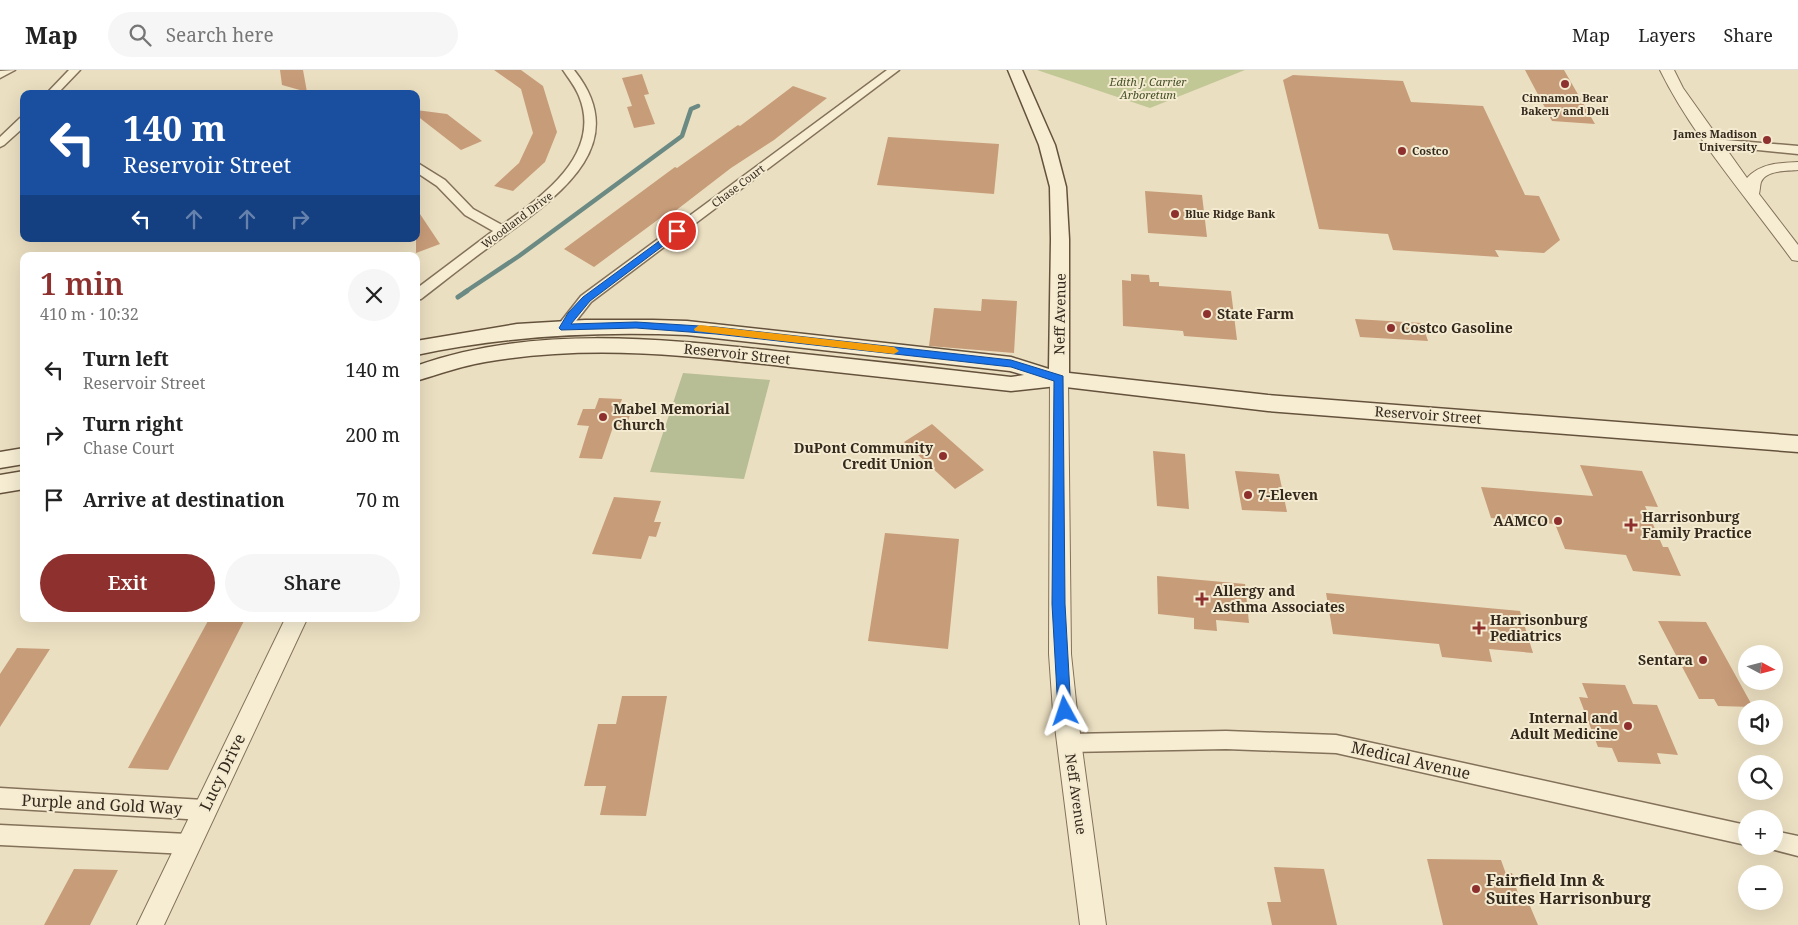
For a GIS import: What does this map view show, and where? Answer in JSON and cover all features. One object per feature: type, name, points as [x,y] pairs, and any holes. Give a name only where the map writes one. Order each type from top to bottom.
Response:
[{"type":"main road","name":"Neff Avenue","points":[[1015,70],[1047,145],[1058,187],[1060,239],[1059,379]]},
{"type":"main road","name":"Reservoir Street","points":[[420,347],[494,333],[564,328],[636,325],[716,330],[1011,364],[1059,379],[1268,403],[1798,444]]},
{"type":"main road","name":"Reservoir Street","points":[[420,373],[456,361],[500,353],[620,344],[675,347],[1011,384],[1059,379]]},
{"type":"main road","points":[[0,460],[20,457]]},
{"type":"main road","points":[[0,484],[20,481]]},
{"type":"street","points":[[0,75],[10,70]]},
{"type":"street","points":[[54,90],[75,70]]},
{"type":"street","name":"Woodland Drive","points":[[420,293],[542,202],[562,184],[574,168],[586,146],[590,121],[588,104],[580,84],[568,70]]},
{"type":"street","name":"Chase Court","points":[[564,328],[571,316],[586,299],[894,70]]},
{"type":"street","points":[[1667,70],[1676,88],[1713,143],[1798,256]]},
{"type":"street","points":[[0,143],[20,124]]},
{"type":"street","points":[[1713,143],[1798,150]]},
{"type":"street","points":[[1752,194],[1754,179],[1762,172],[1775,168],[1798,166]]},
{"type":"street","points":[[420,169],[442,183],[469,212],[503,231]]},
{"type":"street","name":"Neff Avenue","points":[[1059,379],[1059,604],[1062,682],[1093,925]]},
{"type":"street","name":"Lucy Drive","points":[[150,925],[295,622]]},
{"type":"street","name":"Medical Avenue","points":[[1069,743],[1226,740],[1336,744],[1738,832]]},
{"type":"street","name":"Purple and Gold Way","points":[[0,798],[204,810]]},
{"type":"street","points":[[0,835],[188,844]]},
{"type":"street","points":[[1783,843],[1798,846]]},
{"type":"green space","name":"Edith J. Carrier Arboretum","points":[[1037,70],[1245,70],[1150,108]]},
{"type":"green space","points":[[683,373],[770,380],[744,479],[650,472]]},
{"type":"building","points":[[280,70],[303,70],[307,90],[282,85]]},
{"type":"building","points":[[494,70],[521,70],[543,86],[557,132],[545,162],[513,191],[494,186],[519,163],[533,133],[521,89]]},
{"type":"building","points":[[1525,70],[1564,70],[1595,124],[1552,121]]},
{"type":"building","points":[[642,74],[649,94],[644,95],[655,124],[634,128],[627,107],[632,106],[622,78]]},
{"type":"building","name":"Costco","points":[[1293,75],[1403,81],[1411,102],[1483,106],[1525,195],[1539,196],[1560,240],[1544,253],[1495,250],[1499,257],[1393,250],[1388,234],[1319,229],[1283,80]]},
{"type":"building","points":[[793,86],[827,98],[774,140],[731,168],[670,215],[667,213],[594,267],[564,249],[675,167],[677,168],[738,125],[740,126]]},
{"type":"building","points":[[420,111],[447,114],[482,141],[461,150],[420,118]]},
{"type":"building","points":[[888,137],[999,144],[994,194],[877,185]]},
{"type":"building","name":"Blue Ridge Bank","points":[[1145,191],[1202,195],[1207,237],[1148,233]]},
{"type":"building","points":[[420,214],[440,244],[416,252],[416,242],[420,242]]},
{"type":"building","points":[[1131,274],[1149,275],[1150,282],[1159,282],[1159,286],[1231,291],[1237,340],[1184,336],[1183,331],[1123,326],[1122,280],[1131,281]]},
{"type":"building","points":[[982,299],[1017,301],[1014,353],[929,346],[934,308],[981,311]]},
{"type":"building","points":[[1355,319],[1422,323],[1428,341],[1360,337]]},
{"type":"building","points":[[599,398],[622,399],[619,408],[632,409],[626,427],[613,427],[602,459],[579,458],[589,426],[577,425],[583,409],[595,409]]},
{"type":"building","name":"DuPont Community Credit Union","points":[[932,424],[984,470],[955,489],[904,442]]},
{"type":"building","points":[[1153,451],[1185,454],[1189,509],[1157,506]]},
{"type":"building","points":[[1580,465],[1642,471],[1658,507],[1645,506],[1663,547],[1668,547],[1681,576],[1633,571],[1626,555],[1565,549],[1555,524],[1491,518],[1481,487],[1593,496]]},
{"type":"building","points":[[1235,471],[1279,474],[1287,512],[1242,510]]},
{"type":"building","points":[[614,497],[661,501],[654,522],[661,522],[656,537],[649,536],[641,559],[592,554]]},
{"type":"building","points":[[885,533],[959,539],[948,649],[868,641]]},
{"type":"building","name":"Allergy and Asthma Associates","points":[[1157,576],[1245,584],[1249,623],[1216,620],[1217,631],[1194,629],[1194,618],[1158,614]]},
{"type":"building","points":[[1326,593],[1520,611],[1533,653],[1489,649],[1492,662],[1442,657],[1439,644],[1333,634]]},
{"type":"building","name":"Sentara","points":[[1658,621],[1706,622],[1738,680],[1738,690],[1744,690],[1749,700],[1738,700],[1738,707],[1718,706],[1714,699],[1699,699]]},
{"type":"building","points":[[207,622],[243,622],[168,770],[128,768]]},
{"type":"building","points":[[17,648],[50,649],[0,727],[0,674]]},
{"type":"building","name":"Internal and Adult Medicine","points":[[1582,683],[1625,685],[1633,704],[1657,705],[1678,755],[1657,753],[1661,764],[1618,762],[1612,748],[1598,747],[1579,697],[1588,698]]},
{"type":"building","points":[[622,696],[667,696],[646,816],[600,815],[606,786],[584,786],[598,724],[616,724]]},
{"type":"building","name":"Fairfield Inn & Suites Harrisonburg","points":[[1427,859],[1501,860],[1506,874],[1512,873],[1521,904],[1530,906],[1538,925],[1443,925]]},
{"type":"building","points":[[1274,867],[1324,869],[1337,925],[1272,925],[1267,902],[1281,902]]},
{"type":"building","points":[[74,869],[118,870],[90,925],[44,925]]},
{"type":"waterway","points":[[465,292],[519,256],[682,136],[691,109],[698,106]]},
{"type":"waterway","points":[[458,297],[467,291]]},
{"type":"slow traffic","points":[[699,329],[894,351]]},
{"type":"place","name":"Cinnamon Bear Bakery and Deli","points":[[1565,84]]},
{"type":"place","name":"James Madison University","points":[[1767,140]]},
{"type":"place","name":"Costco","points":[[1402,151]]},
{"type":"place","name":"Blue Ridge Bank","points":[[1175,214]]},
{"type":"place","name":"State Farm","points":[[1207,314]]},
{"type":"place","name":"Costco Gasoline","points":[[1391,328]]},
{"type":"place","name":"Mabel Memorial Church","points":[[603,417]]},
{"type":"place","name":"DuPont Community Credit Union","points":[[943,456]]},
{"type":"place","name":"7-Eleven","points":[[1248,495]]},
{"type":"place","name":"AAMCO","points":[[1558,521]]},
{"type":"place","name":"Harrisonburg Family Practice","points":[[1631,525]]},
{"type":"place","name":"Allergy and Asthma Associates","points":[[1202,599]]},
{"type":"place","name":"Harrisonburg Pediatrics","points":[[1479,628]]},
{"type":"place","name":"Sentara","points":[[1703,660]]},
{"type":"place","name":"Internal and Adult Medicine","points":[[1628,726]]},
{"type":"place","name":"Fairfield Inn & Suites Harrisonburg","points":[[1476,889]]},
{"type":"route","points":[[677,231],[586,299],[571,316],[564,328],[636,325],[716,330],[746,335],[1011,364],[1059,379],[1059,604],[1060,654],[1065,711]]}]
